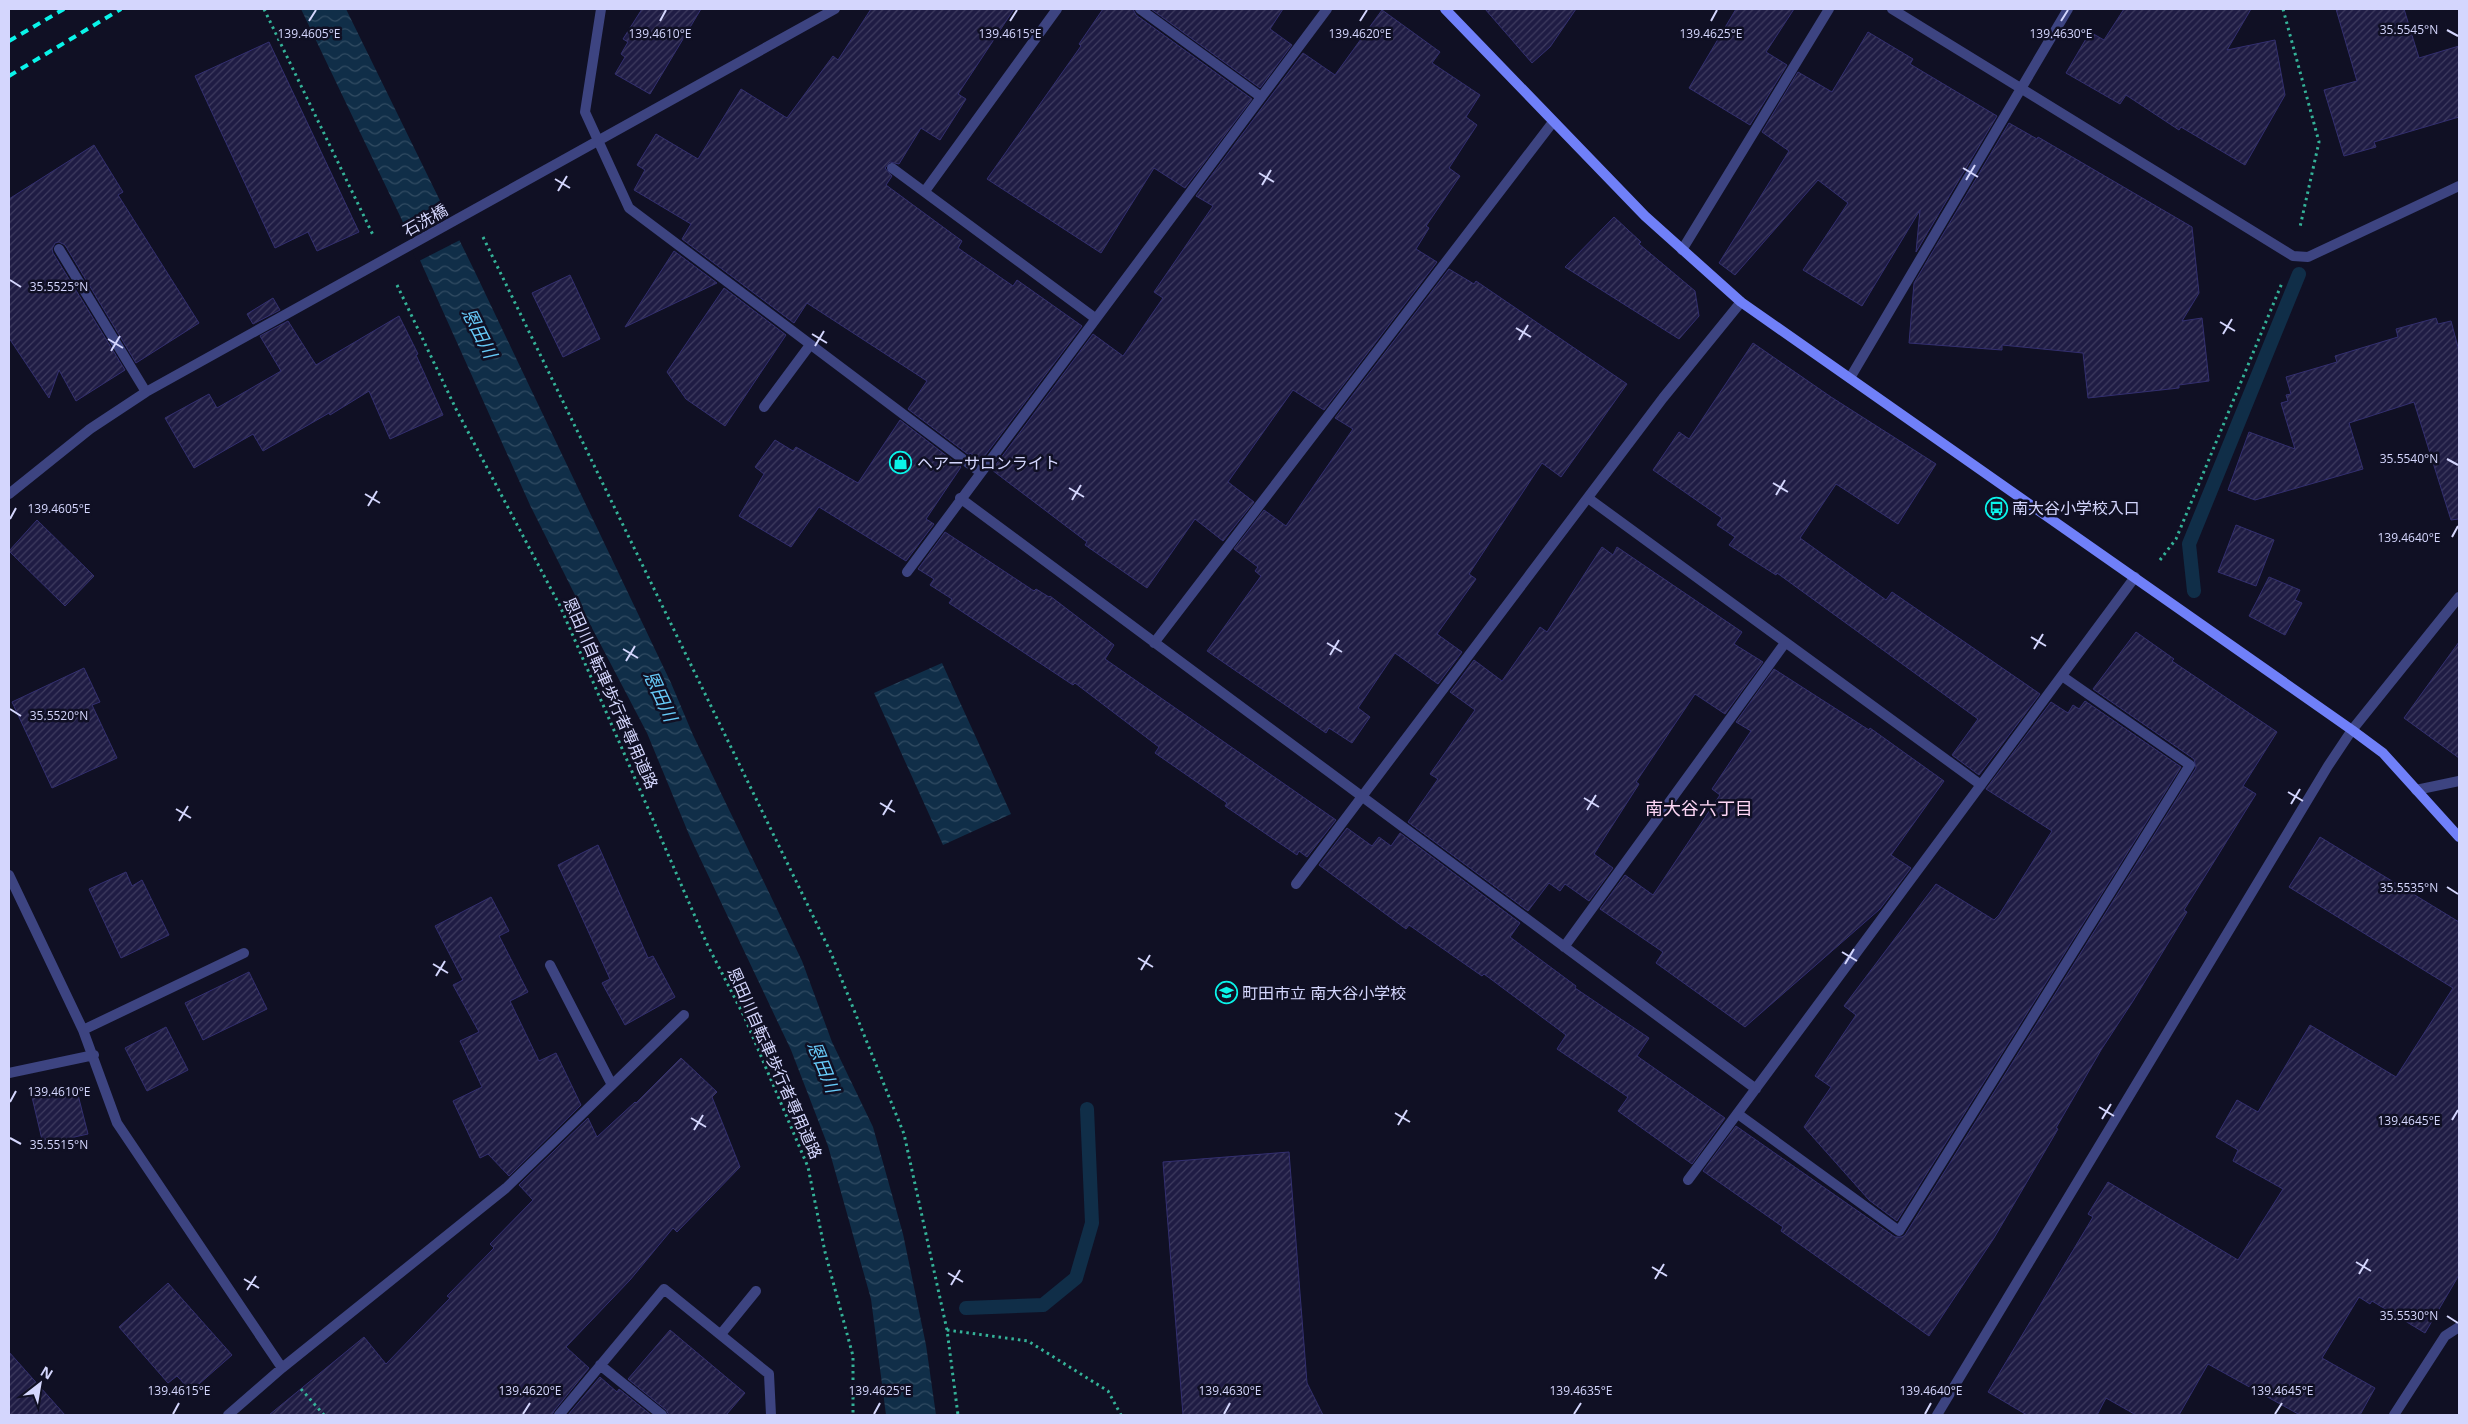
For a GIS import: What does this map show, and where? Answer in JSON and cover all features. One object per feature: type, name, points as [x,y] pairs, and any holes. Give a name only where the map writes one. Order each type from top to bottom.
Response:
[{"type":"street","points":[[601,9],[585,112],[629,208],[980,472]]},
{"type":"street","name":"石洗橋","points":[[9,494],[90,430],[146,392],[834,9]]},
{"type":"street","points":[[925,191],[1057,9]]},
{"type":"street","points":[[1140,9],[1261,97]]},
{"type":"street","points":[[906,572],[1327,9]]},
{"type":"street","points":[[1445,9],[1553,122],[1682,250],[1742,302],[2383,753],[2459,837]]},
{"type":"street","points":[[1682,250],[1829,9]]},
{"type":"street","points":[[1892,9],[2020,90],[2293,256],[2308,257],[2459,186]]},
{"type":"street","points":[[1850,378],[2068,9]]},
{"type":"street","points":[[1154,643],[1553,122]]},
{"type":"street","points":[[892,168],[1095,318]]},
{"type":"street","points":[[59,249],[146,392]]},
{"type":"street","points":[[1296,884],[1364,797],[1663,398],[1742,302]]},
{"type":"street","points":[[764,407],[810,345]]},
{"type":"street","points":[[960,498],[1756,1089]]},
{"type":"street","points":[[1588,498],[1981,785]]},
{"type":"street","points":[[1688,1180],[2135,577]]},
{"type":"street","points":[[1937,1415],[2323,775],[2352,730],[2459,597]]},
{"type":"street","points":[[1564,947],[1785,643]]},
{"type":"street","points":[[1738,1114],[1899,1231],[2190,765],[2062,676]]},
{"type":"street","points":[[2416,790],[2459,781]]},
{"type":"street","points":[[9,875],[94,1055],[117,1123],[282,1368]]},
{"type":"street","points":[[83,1030],[244,953]]},
{"type":"street","points":[[550,965],[612,1084]]},
{"type":"street","points":[[228,1415],[282,1368],[506,1188],[684,1015]]},
{"type":"street","points":[[9,1073],[94,1055]]},
{"type":"street","points":[[559,1415],[664,1289],[769,1374],[771,1415]]},
{"type":"street","points":[[721,1334],[756,1291]]},
{"type":"street","points":[[2394,1415],[2446,1336],[2459,1327]]},
{"type":"street","points":[[600,1366],[662,1415]]},
{"type":"path","name":"恩田川自転車歩行者専用道路","points":[[264,9],[456,409],[560,606],[707,944],[744,1016],[808,1167],[825,1252],[852,1356],[853,1415]]},
{"type":"path","points":[[2135,577],[2158,562],[2176,539],[2293,256],[2319,142],[2283,9]]},
{"type":"path","points":[[468,214],[831,953],[904,1134],[947,1330],[958,1415]]},
{"type":"path","points":[[947,1330],[1028,1341],[1108,1391],[1122,1415]]},
{"type":"path","points":[[282,1368],[324,1415]]},
{"type":"water","name":"恩田川","points":[[301,9],[346,9],[475,272],[671,683],[693,735],[802,961],[832,1042],[873,1127],[903,1234],[926,1345],[936,1415],[886,1415],[871,1299],[828,1146],[791,1050],[690,837],[647,733],[530,505],[401,218]]},
{"type":"water","points":[[942,663],[1011,814],[943,845],[874,693]]},
{"type":"pier","points":[[443,202],[462,239],[417,262],[400,224]]},
{"type":"building","points":[[642,9],[701,9],[650,94],[615,74],[625,57],[621,54],[628,42],[623,39]]},
{"type":"building","points":[[871,9],[1014,9],[958,94],[966,99],[940,140],[921,128],[899,164],[890,162],[885,168],[892,176],[886,185],[962,241],[958,248],[1013,286],[1017,280],[1082,326],[981,461],[970,453],[969,455],[908,409],[927,381],[807,303],[794,323],[682,239],[691,224],[634,190],[645,170],[637,165],[656,134],[698,159],[741,89],[787,118],[833,56],[838,60]]},
{"type":"building","points":[[1103,9],[1133,9],[1136,15],[1252,99],[1185,188],[1154,168],[1101,253],[987,179],[1081,46],[1079,44]]},
{"type":"building","points":[[1151,9],[1283,9],[1270,29],[1292,45],[1260,88]]},
{"type":"building","points":[[1485,9],[1576,9],[1550,47],[1532,63]]},
{"type":"building","points":[[1736,9],[1794,9],[1766,52],[1787,65],[1750,125],[1689,88]]},
{"type":"building","points":[[2124,9],[2251,9],[2227,50],[2275,40],[2285,95],[2245,165],[2181,127],[2179,130],[2126,95],[2120,104],[2066,73],[2090,32],[2104,40]]},
{"type":"building","points":[[2336,9],[2404,9],[2419,58],[2459,46],[2459,117],[2374,142],[2376,147],[2344,156],[2324,90],[2357,81]]},
{"type":"building","points":[[1382,10],[1440,52],[1432,63],[1480,95],[1466,117],[1477,125],[1449,168],[1460,176],[1426,226],[1429,228],[1416,249],[1437,262],[1324,410],[1293,390],[1228,482],[1254,502],[1223,541],[1195,519],[1147,588],[1085,545],[1087,542],[992,470],[1093,334],[1123,356],[1163,298],[1154,292],[1213,206],[1196,196],[1303,53],[1335,75]]},
{"type":"building","points":[[1868,32],[1913,59],[1910,64],[1997,116],[1916,252],[1920,210],[1862,306],[1803,270],[1848,203],[1818,180],[1735,275],[1719,263],[1789,151],[1762,132],[1798,72],[1832,92]]},
{"type":"building","points":[[269,42],[359,232],[317,251],[308,232],[275,248],[195,76]]},
{"type":"building","points":[[2009,123],[2037,139],[2038,137],[2192,227],[2199,293],[2182,321],[2202,318],[2209,381],[2179,385],[2179,388],[2088,398],[2083,353],[2002,345],[2002,350],[1909,343],[1914,283]]},
{"type":"building","points":[[94,145],[123,192],[118,195],[199,323],[136,363],[65,245],[59,242],[55,243],[52,249],[53,253],[125,370],[76,401],[59,370],[49,398],[9,338],[9,199]]},
{"type":"building","points":[[1614,217],[1641,242],[1639,244],[1695,291],[1699,316],[1679,339],[1565,267]]},
{"type":"building","points":[[674,251],[717,283],[625,327]]},
{"type":"building","points":[[1449,269],[1474,284],[1476,281],[1627,384],[1561,477],[1542,463],[1469,574],[1476,579],[1437,634],[1462,652],[1438,684],[1395,653],[1358,708],[1370,717],[1352,743],[1329,728],[1326,733],[1207,651],[1261,576],[1255,571],[1258,567],[1234,549],[1264,510],[1286,526],[1353,429],[1335,418]]},
{"type":"building","points":[[570,275],[600,339],[563,357],[532,293]]},
{"type":"building","points":[[724,288],[786,335],[725,426],[686,399],[667,372]]},
{"type":"building","points":[[273,298],[280,310],[253,324],[247,314]]},
{"type":"building","points":[[399,316],[418,354],[416,355],[443,415],[390,439],[369,391],[330,415],[329,413],[263,451],[253,434],[194,468],[165,418],[209,394],[217,408],[281,371],[260,336],[288,321],[316,365]]},
{"type":"building","points":[[2436,318],[2438,324],[2451,321],[2459,351],[2459,519],[2451,520],[2414,402],[2349,423],[2363,469],[2255,500],[2228,490],[2249,432],[2295,449],[2281,403],[2288,401],[2286,395],[2291,394],[2286,377],[2337,362],[2335,356],[2398,337],[2396,329]]},
{"type":"building","points":[[1753,343],[1831,397],[1936,464],[1898,524],[1836,484],[1800,538],[1886,600],[1892,592],[2040,694],[1979,775],[1952,755],[1978,719],[1777,573],[1776,575],[1729,545],[1735,537],[1717,525],[1722,518],[1653,470],[1679,432],[1689,439]]},
{"type":"building","points":[[900,420],[961,467],[926,519],[934,524],[906,561],[819,507],[791,547],[739,516],[764,474],[755,467],[775,440],[793,451],[796,447],[858,483]]},
{"type":"building","points":[[37,520],[94,576],[65,606],[9,551]]},
{"type":"building","points":[[2236,525],[2274,540],[2256,586],[2218,572]]},
{"type":"building","points":[[945,532],[1034,591],[1036,589],[1050,596],[1114,645],[1105,659],[1336,820],[1307,857],[1299,851],[1297,855],[1225,806],[1227,803],[1155,753],[1159,747],[1075,683],[1073,685],[949,603],[952,599],[930,585],[934,579],[918,569]]},
{"type":"building","points":[[1602,547],[1613,555],[1617,547],[1742,632],[1734,644],[1763,662],[1725,714],[1695,694],[1636,782],[1639,784],[1594,854],[1613,868],[1589,901],[1565,884],[1560,891],[1549,883],[1528,911],[1408,822],[1438,779],[1430,774],[1475,710],[1450,692],[1474,660],[1502,681],[1540,627],[1547,632]]},
{"type":"building","points":[[2269,577],[2300,590],[2295,600],[2302,603],[2285,635],[2249,616]]},
{"type":"building","points":[[2136,632],[2174,659],[2172,661],[2277,732],[2243,786],[2256,794],[2184,910],[2187,912],[2101,1050],[2056,1128],[2058,1129],[1994,1238],[1929,1336],[1781,1231],[1783,1227],[1703,1171],[1736,1126],[1895,1237],[1905,1235],[2196,768],[2194,759],[2093,689]]},
{"type":"building","points":[[2459,642],[2459,758],[2404,718]]},
{"type":"building","points":[[84,668],[100,702],[92,705],[117,758],[52,788],[12,702]]},
{"type":"building","points":[[1774,669],[1869,730],[1870,728],[1944,781],[1891,855],[1911,868],[1880,909],[1745,1027],[1656,963],[1663,952],[1600,909],[1625,875],[1653,895],[1720,795],[1712,789],[1751,731],[1736,722]]},
{"type":"building","points":[[2085,701],[2181,767],[1897,1221],[1869,1200],[1804,1127],[1831,1087],[1815,1076],[1856,1015],[1844,1006],[1936,884],[1994,920],[1999,915],[2052,831],[1986,789],[2051,702],[2068,713],[2073,705],[2079,709]]},
{"type":"building","points":[[1347,828],[1372,846],[1379,837],[1391,846],[1400,833],[1520,923],[1510,937],[1576,986],[1575,988],[1649,1038],[1637,1056],[1725,1118],[1692,1164],[1618,1111],[1628,1097],[1557,1049],[1566,1035],[1484,974],[1482,976],[1409,925],[1406,929],[1319,865]]},
{"type":"building","points":[[2320,837],[2459,922],[2459,1275],[2425,1333],[2372,1301],[2370,1304],[2359,1297],[2322,1358],[2375,1388],[2360,1415],[2300,1415],[2208,1364],[2179,1415],[2136,1415],[2106,1398],[2097,1415],[2027,1415],[1988,1392],[2093,1217],[2088,1214],[2108,1182],[2238,1260],[2283,1189],[2233,1161],[2238,1150],[2216,1137],[2237,1100],[2258,1112],[2310,1025],[2396,1077],[2453,988],[2289,887]]},
{"type":"building","points":[[598,845],[648,958],[653,956],[675,997],[625,1025],[602,983],[610,979],[558,865]]},
{"type":"building","points":[[126,872],[132,886],[142,880],[169,935],[121,958],[89,889]]},
{"type":"building","points":[[491,897],[509,931],[499,936],[528,992],[510,1001],[539,1061],[556,1053],[581,1105],[509,1176],[488,1154],[480,1158],[453,1101],[482,1087],[460,1041],[479,1032],[453,985],[463,980],[435,926]]},
{"type":"building","points":[[249,972],[267,1009],[203,1040],[185,1003]]},
{"type":"building","points":[[166,1027],[188,1070],[147,1091],[125,1048]]},
{"type":"building","points":[[681,1058],[717,1092],[712,1097],[740,1167],[677,1232],[673,1228],[630,1280],[566,1347],[589,1368],[552,1415],[269,1415],[364,1337],[386,1364],[450,1298],[447,1296],[494,1248],[490,1244],[533,1200],[519,1185],[588,1118],[597,1137],[636,1103]]},
{"type":"building","points":[[76,1087],[88,1134],[43,1144],[32,1097]]},
{"type":"building","points":[[1289,1152],[1307,1383],[1323,1415],[1183,1415],[1163,1162]]},
{"type":"building","points":[[168,1283],[232,1355],[191,1391],[177,1376],[168,1383],[119,1327]]},
{"type":"building","points":[[670,1330],[745,1393],[726,1415],[669,1415],[666,1410],[628,1379]]},
{"type":"building","points":[[9,1352],[65,1415],[9,1415]]},
{"type":"building","points":[[600,1377],[617,1392],[619,1389],[651,1415],[568,1415]]},
{"type":"waterway","points":[[2194,591],[2189,544],[2299,274]]},
{"type":"waterway","points":[[966,1308],[1043,1305],[1076,1278],[1092,1223],[1087,1109]]},
{"type":"railway","points":[[9,41],[64,9]]},
{"type":"railway","points":[[9,76],[121,9]]},
{"type":"place","name":"ヘアーサロンライト","points":[[901,463]]},
{"type":"place","name":"南大谷小学校入口","points":[[1996,508]]},
{"type":"place","name":"町田市立 南大谷小学校","points":[[1226,993]]},
{"type":"district","name":"南大谷六丁目","points":[[1699,809]]}]
